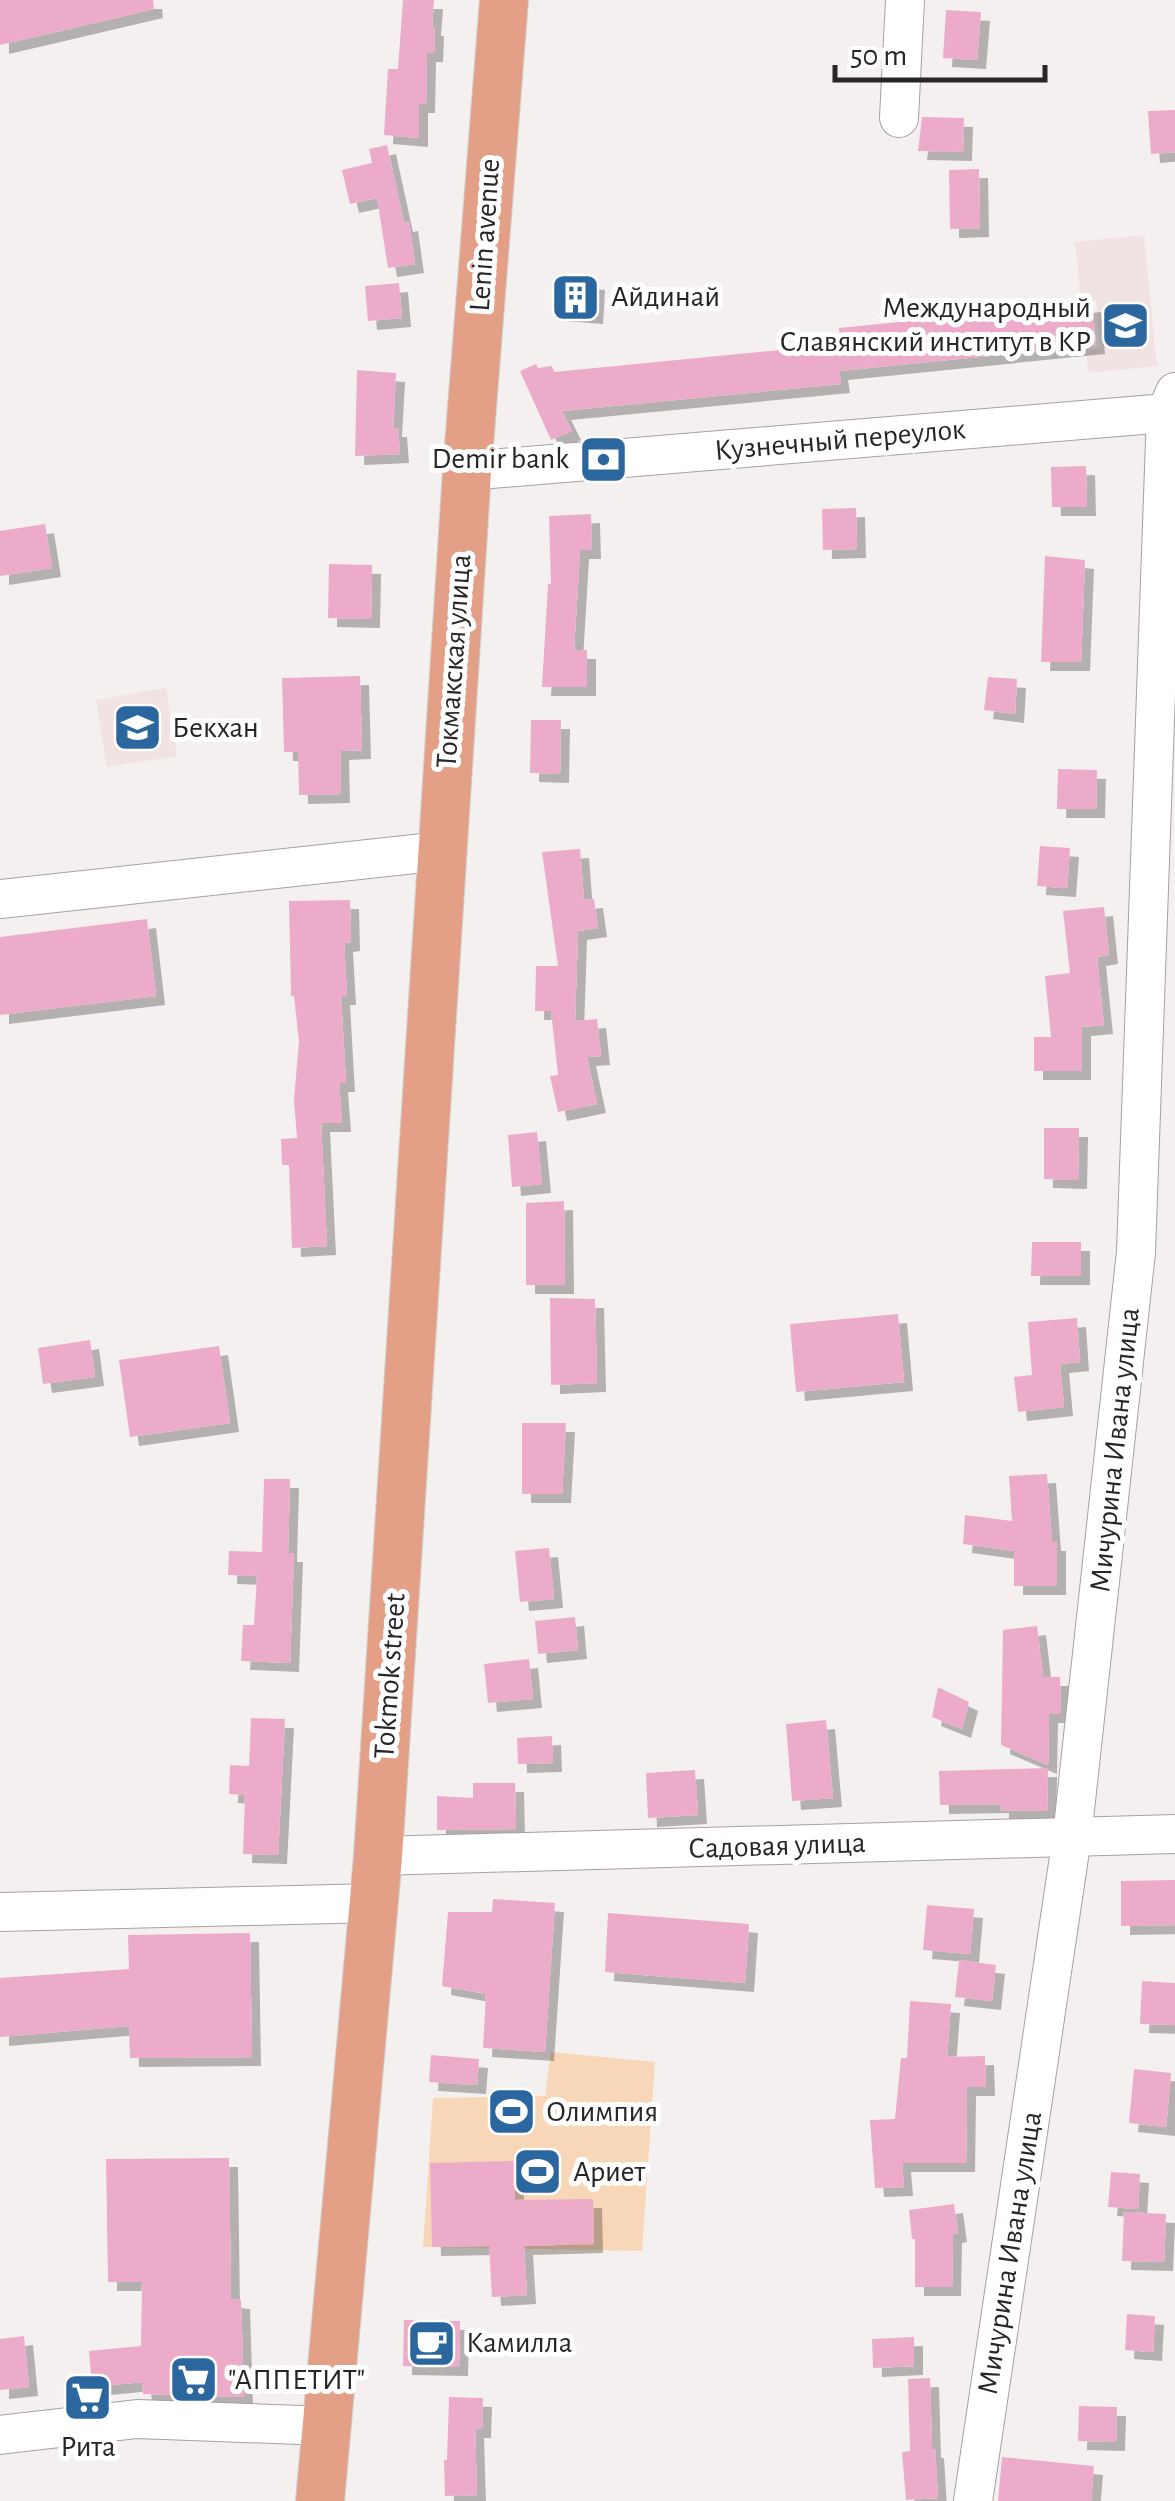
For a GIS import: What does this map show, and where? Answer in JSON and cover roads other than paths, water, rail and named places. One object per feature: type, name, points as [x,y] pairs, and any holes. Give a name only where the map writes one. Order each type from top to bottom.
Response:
[{"type":"main road","name":"Lenin avenue","points":[[467,471],[504,0]]},
{"type":"main road","name":"Токмакская улица","points":[[442,850],[467,471]]},
{"type":"main road","name":"Tokmok street","points":[[320,2501],[378,1856],[442,850]]},
{"type":"street","points":[[898,118],[906,0]]},
{"type":"street","name":"Кузнечный переулок","points":[[467,471],[1170,403]]},
{"type":"street","name":"Мичурина Ивана улица","points":[[972,2501],[1072,1837],[1136,1252],[1170,403]]},
{"type":"street","points":[[0,899],[442,850]]},
{"type":"street","name":"Садовая улица","points":[[378,1856],[1175,1834]]},
{"type":"street","points":[[0,1912],[374,1903]]},
{"type":"street","points":[[0,2435],[137,2419],[327,2426]]},
{"type":"place","name":"Айдинай","points":[[576,297]]},
{"type":"place","name":"Международный Славянский институт в КР","points":[[1126,325]]},
{"type":"place","name":"Demir bank","points":[[604,459]]},
{"type":"place","name":"Бекхан","points":[[137,728]]},
{"type":"place","name":"Олимпия","points":[[511,2112]]},
{"type":"place","name":"Ариет","points":[[538,2172]]},
{"type":"place","name":"Камилла","points":[[431,2343]]},
{"type":"place","name":"\"АППЕТИТ\"","points":[[193,2380]]},
{"type":"place","name":"Рита","points":[[88,2398]]}]
